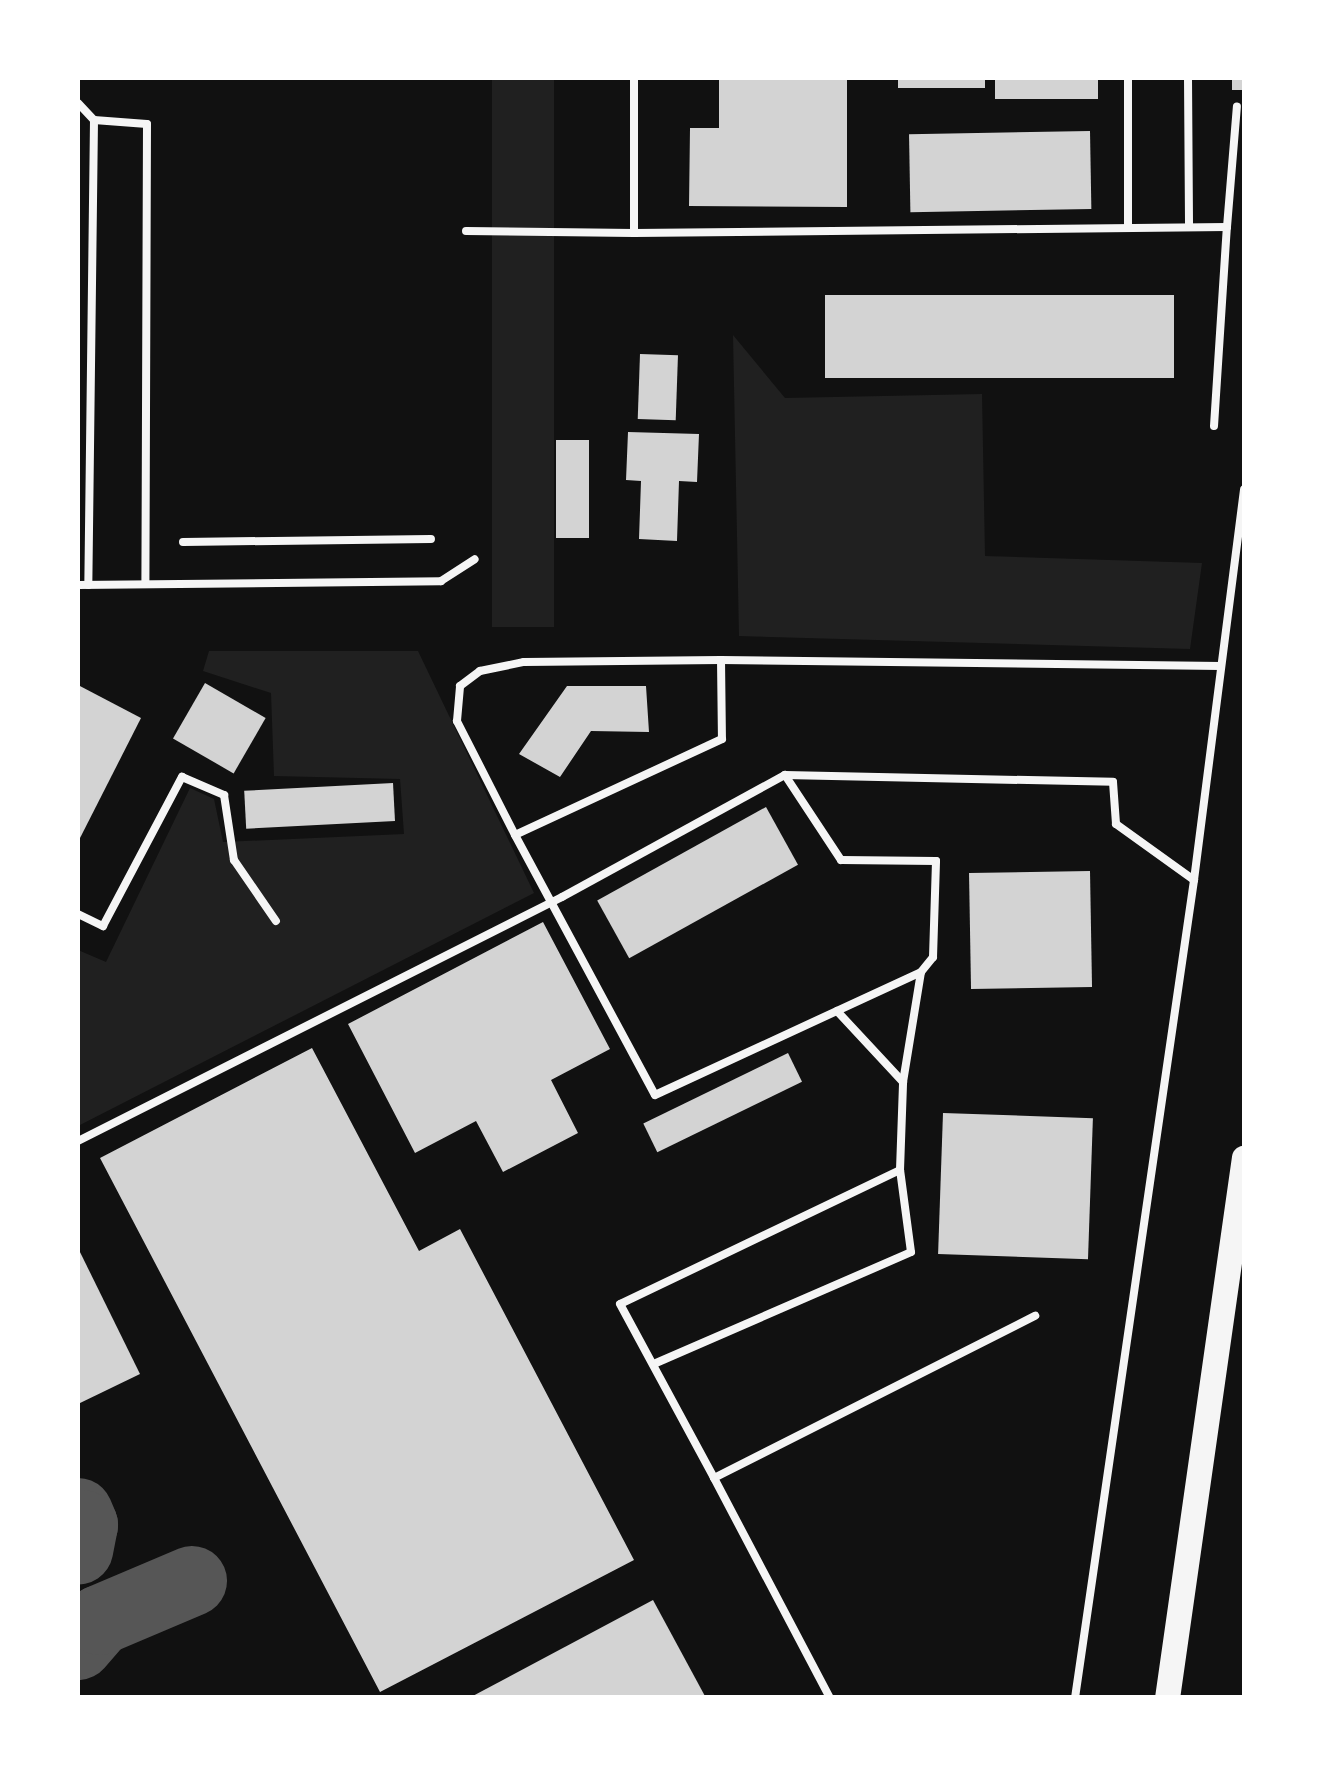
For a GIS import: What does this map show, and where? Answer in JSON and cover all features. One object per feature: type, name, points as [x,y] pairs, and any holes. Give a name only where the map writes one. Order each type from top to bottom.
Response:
[{"type":"highway","points":[[1167,1698],[1244,1157]]},
{"type":"lane","points":[[634,78],[634,233]]},
{"type":"lane","points":[[1128,78],[1128,228]]},
{"type":"lane","points":[[1188,78],[1190,227]]},
{"type":"lane","points":[[78,103],[94,120],[146,124],[145,584]]},
{"type":"lane","points":[[1214,426],[1237,106]]},
{"type":"lane","points":[[88,585],[94,120]]},
{"type":"lane","points":[[466,231],[634,233],[1227,226]]},
{"type":"lane","points":[[1075,1698],[1194,880],[1244,490]]},
{"type":"lane","points":[[184,542],[431,538]]},
{"type":"lane","points":[[78,585],[441,581],[475,560]]},
{"type":"lane","points":[[922,972],[655,1095],[457,721],[460,686],[480,671],[524,662],[720,660],[1222,666]]},
{"type":"lane","points":[[515,835],[722,739],[720,660]]},
{"type":"lane","points":[[78,1141],[554,900],[785,775],[1113,782],[1116,824],[1194,880]]},
{"type":"lane","points":[[656,1363],[911,1252],[900,1170],[903,1082],[922,972],[932,957],[937,926],[936,861],[841,860],[785,775]]},
{"type":"lane","points":[[78,914],[103,926],[182,777],[224,796],[234,860],[276,921]]},
{"type":"lane","points":[[836,1012],[903,1082]]},
{"type":"lane","points":[[830,1698],[656,1363],[620,1304],[900,1170]]},
{"type":"lane","points":[[714,1478],[1035,1316]]},
{"type":"shaded area","points":[[492,78],[554,78],[554,627],[492,627]]},
{"type":"shaded area","points":[[733,335],[785,398],[982,394],[985,556],[1202,563],[1190,649],[739,636]]},
{"type":"shaded area","points":[[209,651],[418,651],[534,893],[78,1126],[78,950],[106,962],[190,788],[214,799],[223,842],[404,834],[400,779],[274,776],[271,693],[203,671]]},
{"type":"building","points":[[719,78],[847,78],[847,207],[689,206],[690,128],[719,128]]},
{"type":"building","points":[[898,78],[985,78],[985,88],[898,88]]},
{"type":"building","points":[[995,78],[1098,78],[1098,99],[995,99]]},
{"type":"building","points":[[1232,78],[1244,78],[1244,90],[1232,90]]},
{"type":"building","points":[[1090,131],[1091,209],[910,212],[909,134]]},
{"type":"building","points":[[825,295],[1174,295],[1174,378],[825,378]]},
{"type":"building","points":[[640,354],[678,355],[676,420],[638,419]]},
{"type":"building","points":[[628,432],[699,434],[697,482],[679,481],[677,541],[639,539],[641,481],[626,480]]},
{"type":"building","points":[[556,440],[589,440],[589,538],[556,538]]},
{"type":"building","points":[[205,683],[266,718],[234,773],[173,738]]},
{"type":"building","points":[[78,685],[141,718],[78,842]]},
{"type":"building","points":[[567,686],[646,686],[649,732],[591,731],[560,777],[519,754]]},
{"type":"building","points":[[393,783],[395,821],[246,829],[244,791]]},
{"type":"building","points":[[766,807],[798,865],[629,958],[597,901]]},
{"type":"building","points":[[1090,871],[1092,987],[971,989],[969,873]]},
{"type":"building","points":[[543,922],[610,1049],[551,1080],[578,1133],[503,1172],[476,1121],[415,1153],[348,1024]]},
{"type":"building","points":[[312,1048],[419,1251],[460,1229],[634,1560],[380,1692],[100,1158]]},
{"type":"building","points":[[788,1053],[802,1082],[657,1152],[643,1124]]},
{"type":"building","points":[[943,1113],[1093,1118],[1088,1259],[938,1254]]},
{"type":"building","points":[[78,1248],[140,1374],[78,1404]]},
{"type":"building","points":[[653,1600],[706,1698],[469,1698]]},
{"type":"taxiway","points":[[78,1513],[83,1525],[78,1550]]},
{"type":"taxiway","points":[[78,1645],[100,1620],[192,1581]]}]
